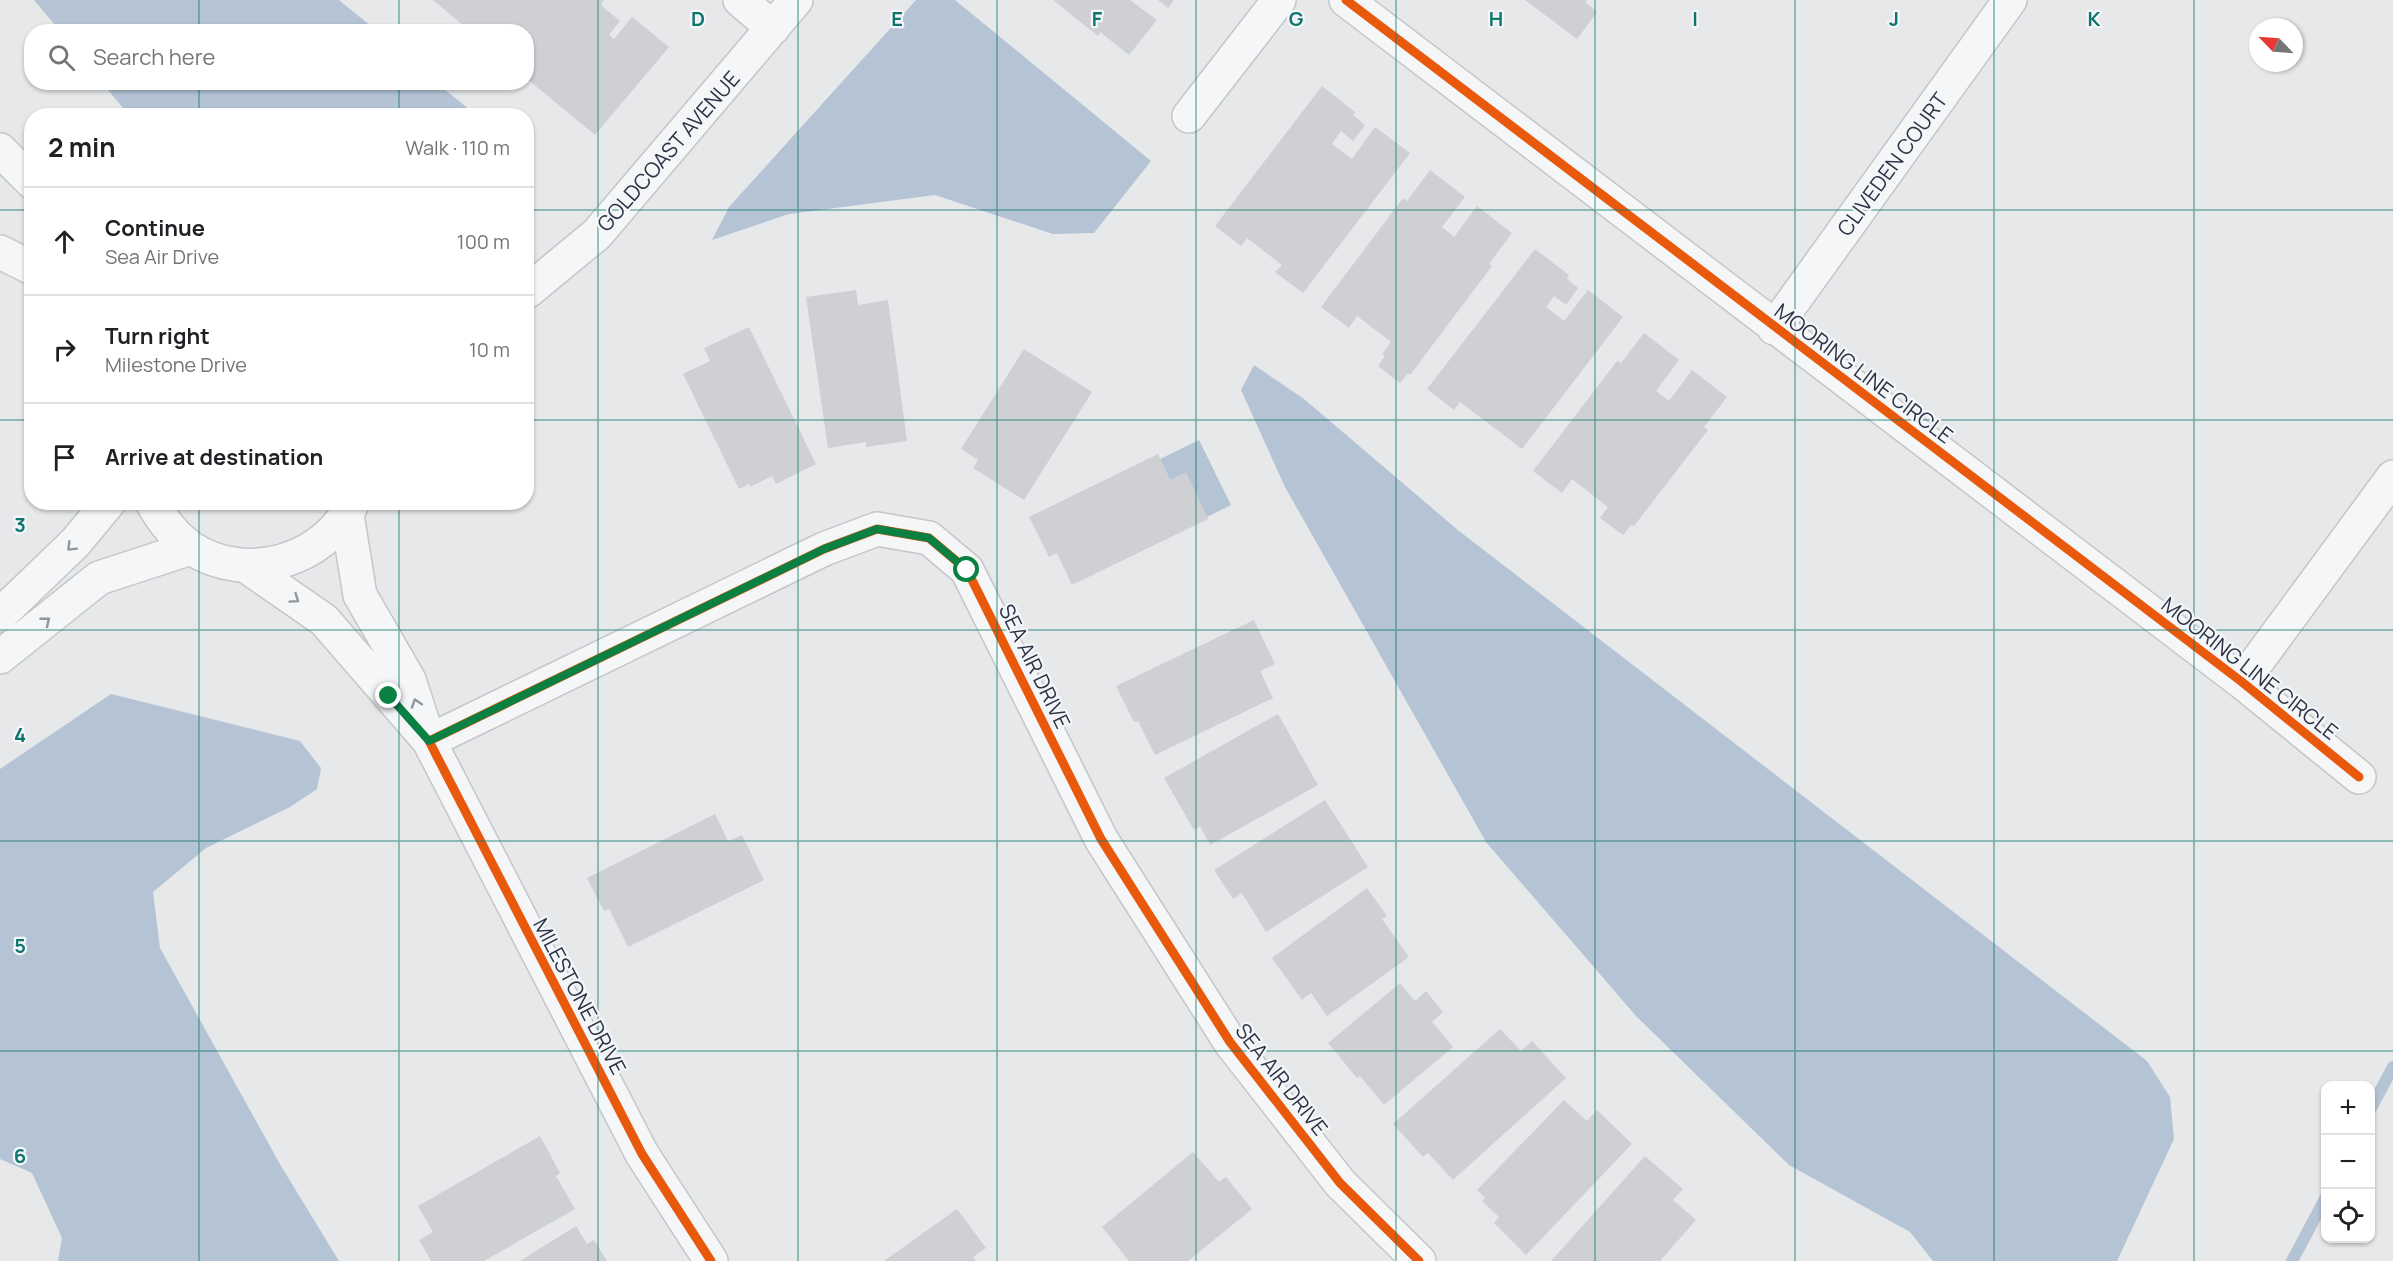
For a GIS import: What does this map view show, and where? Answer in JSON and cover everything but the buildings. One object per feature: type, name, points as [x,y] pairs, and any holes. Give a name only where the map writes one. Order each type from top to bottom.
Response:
[{"type":"street","points":[[740,0],[773,28]]},
{"type":"street","name":"GOLDCOAST AVENUE","points":[[534,286],[597,234],[796,0]]},
{"type":"street","points":[[1189,116],[1279,0]]},
{"type":"street","name":"MOORING LINE CIRCLE","points":[[1346,0],[2242,682],[2359,777]]},
{"type":"street","name":"CLIVEDEN COURT","points":[[1774,328],[2010,0]]},
{"type":"street","points":[[0,150],[24,174]]},
{"type":"street","points":[[0,252],[24,264]]},
{"type":"street","name":"MOORING LINE CIRCLE","points":[[2242,682],[2393,477]]},
{"type":"street","points":[[0,615],[75,543],[102,510]]},
{"type":"street","points":[[157,510],[169,528],[191,548],[218,561],[246,566],[276,564],[304,554],[327,537],[349,510]]},
{"type":"street","name":"MILESTONE DRIVE","points":[[350,510],[360,595],[409,680],[429,741],[642,1154],[711,1261]]},
{"type":"street","name":"SEA AIR DRIVE","points":[[429,741],[824,549],[877,529],[929,538],[967,570],[1101,839],[1230,1042],[1340,1183],[1419,1261]]},
{"type":"street","points":[[0,657],[99,578],[191,548]]},
{"type":"street","name":"MILESTONE DRIVE","points":[[246,566],[324,620],[429,741]]},
{"type":"water","points":[[34,0],[339,0],[368,24],[54,24]]},
{"type":"water","points":[[916,0],[955,0],[1151,161],[1094,233],[1053,234],[935,195],[789,214],[712,240],[729,207]]},
{"type":"water","points":[[108,90],[446,90],[467,108],[123,108]]},
{"type":"water","points":[[1254,365],[1304,399],[1459,531],[2147,1061],[2170,1097],[2174,1139],[2117,1261],[1933,1261],[1910,1232],[1789,1165],[1636,1016],[1486,842],[1285,487],[1241,390]]},
{"type":"water","points":[[1199,440],[1231,505],[1207,517],[1186,473],[1170,480],[1160,459]]},
{"type":"water","points":[[111,694],[300,741],[321,768],[317,789],[290,807],[206,848],[153,892],[160,948],[281,1166],[339,1261],[58,1261],[62,1238],[32,1173],[0,1159],[0,769]]},
{"type":"waterway","points":[[2375,1101],[2393,1067]]},
{"type":"waterway","points":[[2292,1261],[2321,1206]]},
{"type":"cycle path","points":[[1346,0],[2242,682],[2359,777]]},
{"type":"cycle path","points":[[711,1261],[642,1154],[429,741],[824,549],[877,529],[929,538],[967,570],[1101,839],[1230,1042],[1340,1183],[1419,1261]]},
{"type":"route","points":[[389,696],[429,741],[824,549],[877,529],[929,538],[967,570]]}]
